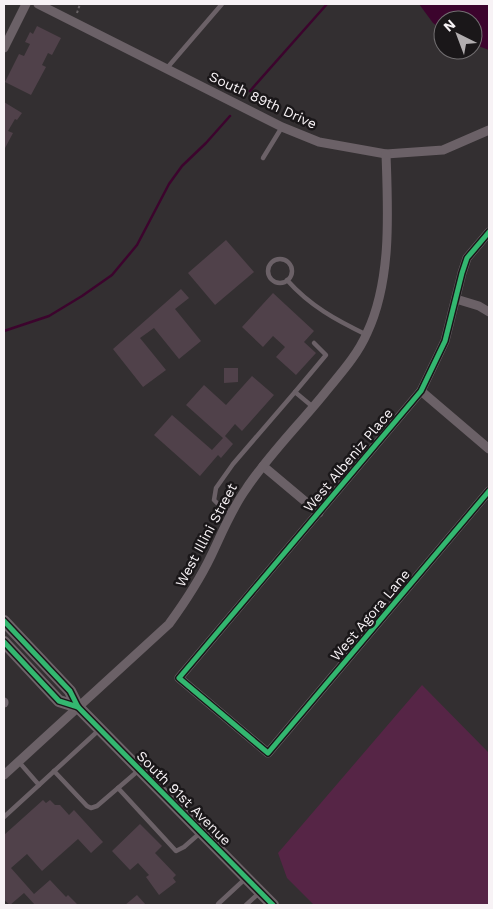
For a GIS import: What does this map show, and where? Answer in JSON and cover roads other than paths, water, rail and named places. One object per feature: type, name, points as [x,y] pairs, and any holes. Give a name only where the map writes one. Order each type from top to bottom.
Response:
[{"type":"main road","name":"South 91st Avenue","points":[[4,621],[70,691],[78,706],[274,905]]},
{"type":"main road","name":"South 91st Avenue","points":[[4,642],[59,701],[78,706]]},
{"type":"street","points":[[4,48],[26,4]]},
{"type":"street","name":"South 89th Drive","points":[[38,4],[282,127],[319,142],[386,154],[443,150],[489,130]]},
{"type":"street","name":"West Illini Street","points":[[4,775],[169,624],[191,594],[212,556],[231,512],[246,488],[342,373],[367,335],[383,286],[386,234],[386,154]]},
{"type":"street","name":"West Albeniz Place","points":[[179,678],[421,391],[445,341],[467,258],[489,232]]},
{"type":"street","points":[[456,299],[479,306],[489,312]]},
{"type":"street","points":[[421,391],[489,449]]},
{"type":"street","points":[[263,466],[319,513]]},
{"type":"street","name":"West Agora Lane","points":[[179,678],[268,753],[489,491]]},
{"type":"lane","points":[[166,69],[222,4]]},
{"type":"lane","points":[[263,158],[282,127]]},
{"type":"lane","points":[[279,259],[289,263],[291,274],[287,280],[279,283],[269,277],[268,269],[272,262],[279,259]]},
{"type":"lane","points":[[287,280],[301,296],[333,318],[367,335]]},
{"type":"lane","points":[[231,512],[221,507],[214,500],[216,488],[233,464],[326,355],[314,343]]},
{"type":"lane","points":[[295,392],[314,407]]},
{"type":"lane","points":[[4,817],[100,729]]},
{"type":"lane","points":[[19,762],[39,785]]},
{"type":"lane","points":[[54,771],[90,808],[98,806],[140,769]]},
{"type":"lane","points":[[118,788],[176,851],[202,831]]},
{"type":"lane","points":[[219,905],[247,878]]},
{"type":"lane","points":[[246,905],[260,892]]},
{"type":"waterway","points":[[250,91],[327,4]]},
{"type":"waterway","points":[[4,331],[49,316],[112,275],[137,245],[169,184],[182,166],[230,116]]}]
